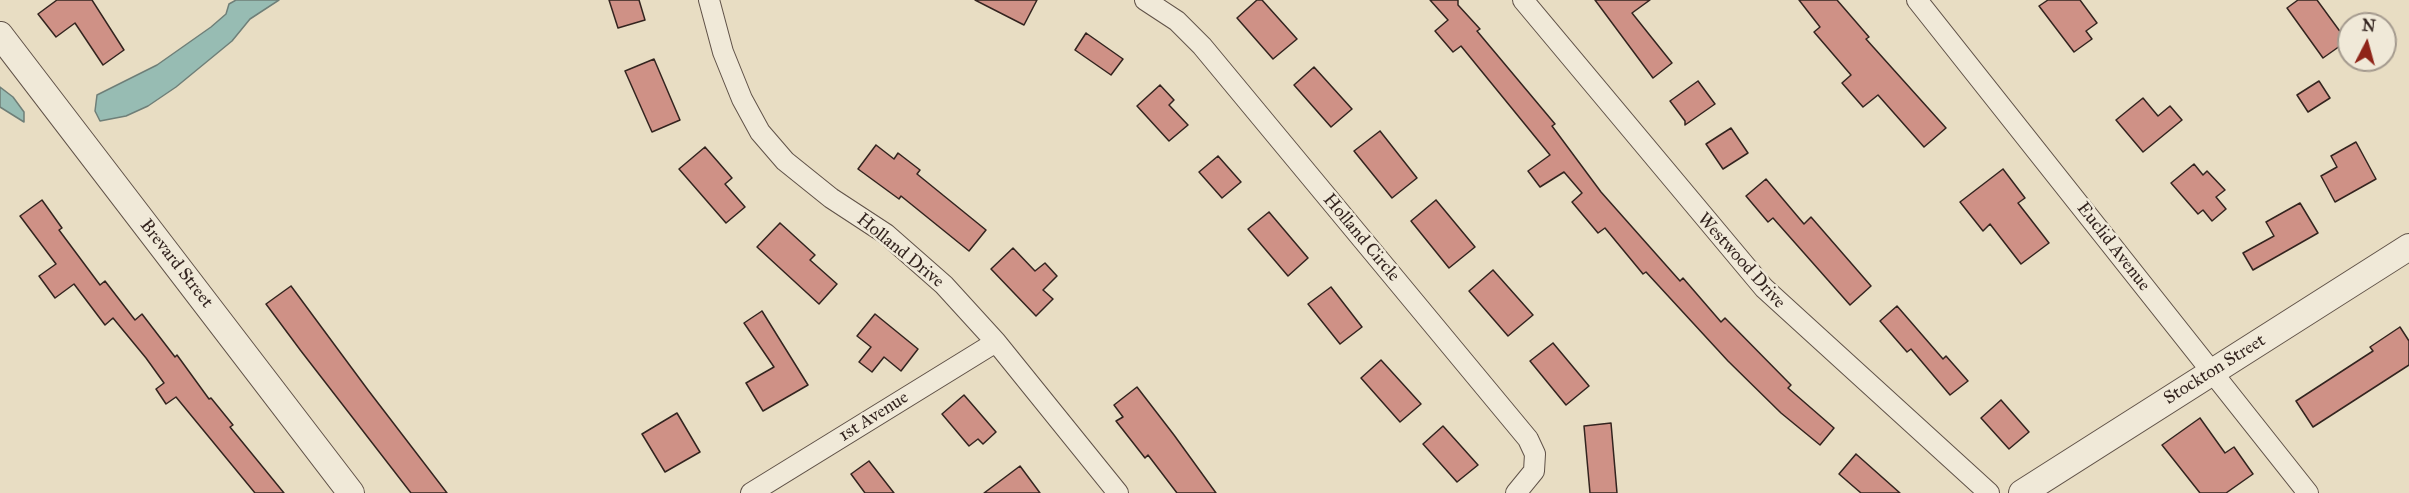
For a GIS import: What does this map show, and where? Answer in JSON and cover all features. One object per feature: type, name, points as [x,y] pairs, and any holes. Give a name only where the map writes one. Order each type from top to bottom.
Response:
[{"type":"street","name":"Holland Drive","points":[[709,0],[723,52],[742,99],[760,132],[785,161],[831,198],[886,234],[944,285],[996,342],[1118,493]]},
{"type":"street","name":"Holland Circle","points":[[1145,0],[1177,21],[1202,46],[1528,439],[1535,454],[1534,471],[1516,493]]},
{"type":"street","name":"Westwood Drive","points":[[1523,0],[1764,288],[1989,493]]},
{"type":"street","name":"Euclid Avenue","points":[[1917,0],[2308,493]]},
{"type":"street","name":"Brevard Street","points":[[0,36],[351,493]]},
{"type":"street","name":"Stockton Street","points":[[2022,493],[2409,247]]},
{"type":"street","name":"1st Avenue","points":[[763,490],[996,342]]},
{"type":"water","points":[[236,0],[279,0],[250,19],[232,41],[176,87],[148,106],[126,116],[100,121],[95,111],[97,95],[157,65],[211,27],[226,14],[229,4]]},
{"type":"water","points":[[0,87],[13,97],[24,112],[24,122],[0,107]]},
{"type":"building","points":[[57,0],[92,0],[124,50],[103,65],[75,23],[56,37],[38,14]]},
{"type":"building","points":[[609,0],[639,0],[645,20],[618,28]]},
{"type":"building","points":[[975,0],[1037,0],[1024,25]]},
{"type":"building","points":[[1257,0],[1262,0],[1297,39],[1273,59],[1237,18]]},
{"type":"building","points":[[1430,0],[1458,0],[1458,5],[1480,29],[1477,31],[1555,124],[1552,126],[1601,192],[1680,281],[1683,278],[1721,322],[1725,318],[1791,385],[1788,388],[1834,428],[1820,445],[1781,413],[1728,361],[1646,272],[1643,274],[1605,228],[1598,233],[1572,202],[1582,193],[1564,172],[1540,187],[1528,171],[1550,155],[1461,46],[1453,52],[1435,31],[1448,20]]},
{"type":"building","points":[[1595,0],[1650,0],[1632,13],[1672,63],[1653,78]]},
{"type":"building","points":[[1799,0],[1837,0],[1869,37],[1866,39],[1946,128],[1924,147],[1878,95],[1863,107],[1842,83],[1851,75],[1814,32],[1820,27]]},
{"type":"building","points":[[2048,0],[2080,0],[2097,23],[2086,31],[2092,39],[2074,52],[2039,6]]},
{"type":"building","points":[[2298,0],[2317,0],[2337,27],[2337,48],[2323,58],[2287,8]]},
{"type":"building","points":[[1086,33],[1123,59],[1111,75],[1075,50]]},
{"type":"building","points":[[654,59],[680,120],[652,132],[625,71]]},
{"type":"building","points":[[1314,67],[1352,109],[1331,127],[1294,85]]},
{"type":"building","points":[[1698,81],[1715,104],[1685,125],[1685,121],[1670,101]]},
{"type":"building","points":[[2319,81],[2330,98],[2308,112],[2297,95]]},
{"type":"building","points":[[1160,85],[1174,100],[1169,105],[1188,125],[1169,141],[1137,106]]},
{"type":"building","points":[[2143,98],[2158,116],[2170,106],[2182,120],[2143,152],[2116,120]]},
{"type":"building","points":[[1731,128],[1748,153],[1723,169],[1706,144]]},
{"type":"building","points":[[1380,131],[1417,178],[1392,198],[1354,151]]},
{"type":"building","points":[[2356,142],[2376,179],[2335,202],[2321,176],[2337,167],[2331,156]]},
{"type":"building","points":[[876,145],[894,159],[898,153],[920,170],[917,174],[986,230],[969,251],[901,196],[899,199],[858,169]]},
{"type":"building","points":[[705,147],[732,178],[725,184],[745,207],[726,223],[679,169]]},
{"type":"building","points":[[1218,156],[1241,182],[1222,198],[1199,172]]},
{"type":"building","points":[[2194,164],[2203,175],[2207,171],[2225,190],[2216,197],[2226,209],[2212,221],[2203,210],[2198,214],[2171,183]]},
{"type":"building","points":[[2003,169],[2025,198],[2018,203],[2049,243],[2021,264],[1990,224],[1983,231],[1960,202]]},
{"type":"building","points":[[1766,179],[1804,224],[1811,217],[1871,286],[1850,305],[1773,218],[1768,222],[1746,196]]},
{"type":"building","points":[[42,200],[62,228],[59,230],[100,285],[105,281],[135,320],[142,314],[175,357],[177,355],[209,399],[211,398],[233,425],[230,427],[284,493],[255,493],[176,397],[166,404],[156,389],[164,383],[146,358],[113,318],[105,325],[74,284],[55,298],[39,276],[56,264],[20,216]]},
{"type":"building","points":[[1436,200],[1475,247],[1449,268],[1411,221]]},
{"type":"building","points":[[2300,203],[2318,233],[2253,270],[2243,253],[2274,236],[2266,222]]},
{"type":"building","points":[[1269,212],[1308,258],[1288,276],[1248,229]]},
{"type":"building","points":[[780,223],[815,255],[810,260],[837,284],[819,304],[757,247]]},
{"type":"building","points":[[1013,248],[1035,271],[1045,263],[1057,276],[1043,290],[1053,299],[1036,316],[991,269]]},
{"type":"building","points":[[1493,270],[1533,315],[1508,336],[1469,291]]},
{"type":"building","points":[[291,286],[447,493],[411,493],[301,351],[266,304]]},
{"type":"building","points":[[1331,287],[1362,327],[1340,344],[1308,304]]},
{"type":"building","points":[[1897,306],[1943,359],[1946,356],[1968,381],[1950,395],[1911,349],[1907,352],[1880,321]]},
{"type":"building","points":[[762,311],[808,385],[763,411],[746,383],[774,367],[744,323]]},
{"type":"building","points":[[875,314],[918,349],[901,371],[884,357],[872,372],[859,362],[871,347],[857,336]]},
{"type":"building","points":[[2400,327],[2409,341],[2409,365],[2313,427],[2296,401],[2373,351],[2370,347]]},
{"type":"building","points":[[1553,343],[1589,386],[1566,405],[1530,361]]},
{"type":"building","points":[[1381,360],[1421,404],[1400,422],[1361,378]]},
{"type":"building","points":[[1137,387],[1216,493],[1177,493],[1148,455],[1145,458],[1116,421],[1123,417],[1114,405]]},
{"type":"building","points":[[964,395],[996,432],[983,444],[978,439],[969,446],[942,414]]},
{"type":"building","points":[[2001,400],[2029,432],[2009,449],[1981,418]]},
{"type":"building","points":[[677,413],[700,452],[665,472],[642,434]]},
{"type":"building","points":[[2200,418],[2225,453],[2234,447],[2253,474],[2226,493],[2200,493],[2162,445]]},
{"type":"building","points":[[1611,423],[1617,493],[1590,493],[1584,426]]},
{"type":"building","points":[[1443,426],[1478,465],[1457,482],[1423,444]]},
{"type":"building","points":[[1856,454],[1900,493],[1861,493],[1839,474]]},
{"type":"building","points":[[869,461],[894,493],[865,493],[851,474]]},
{"type":"building","points":[[1020,466],[1040,493],[984,493]]}]
